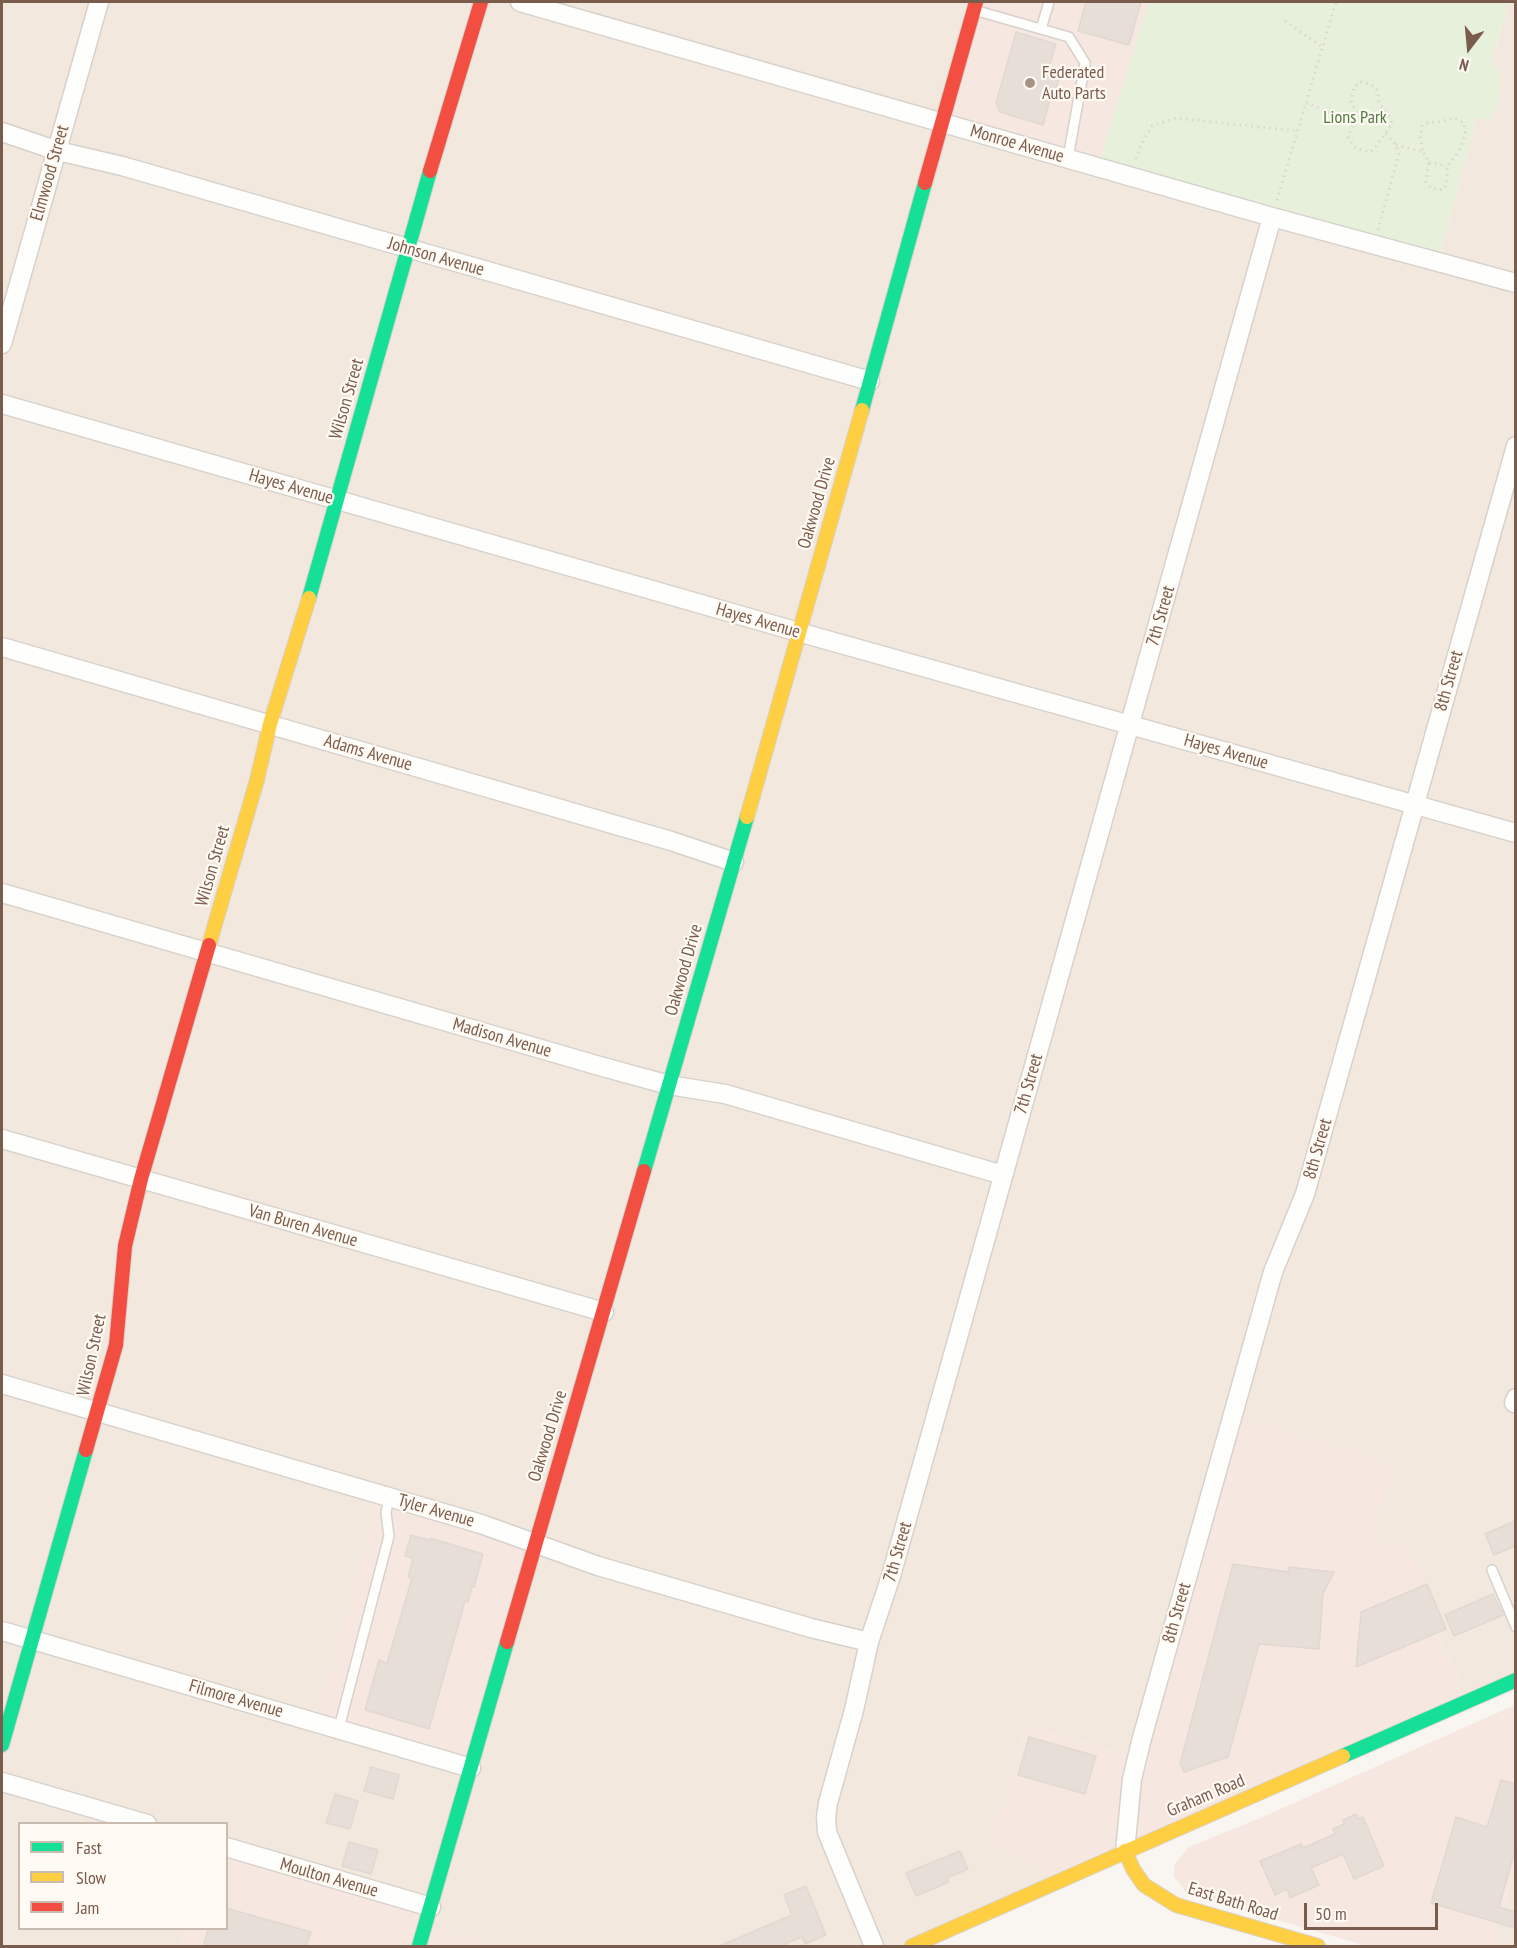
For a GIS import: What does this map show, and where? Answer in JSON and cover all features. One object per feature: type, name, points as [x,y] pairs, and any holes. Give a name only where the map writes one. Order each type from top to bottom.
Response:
[{"type":"street","name":"Elmwood Street","points":[[2,344],[99,2]]},
{"type":"street","name":"Wilson Street","points":[[2,1745],[116,1345],[125,1246],[141,1179],[257,780],[270,724],[291,660],[481,2]]},
{"type":"street","name":"Monroe Avenue","points":[[520,2],[1068,158],[1274,209],[1374,244],[1515,283]]},
{"type":"street","name":"Oakwood Drive","points":[[419,1947],[778,710],[975,6]]},
{"type":"street","name":"Johnson Avenue","points":[[2,132],[58,151],[122,166],[870,381]]},
{"type":"street","name":"7th Street","points":[[874,1947],[827,1832],[826,1817],[869,1642],[891,1576],[1274,209]]},
{"type":"street","name":"Hayes Avenue","points":[[2,404],[1130,726],[1515,833]]},
{"type":"street","name":"8th Street","points":[[1125,1851],[1132,1779],[1142,1738],[1273,1272],[1305,1194],[1515,446]]},
{"type":"street","name":"Adams Avenue","points":[[2,647],[671,841],[734,862]]},
{"type":"street","name":"Madison Avenue","points":[[2,893],[669,1085],[725,1094],[1003,1175]]},
{"type":"street","name":"Van Buren Avenue","points":[[2,1139],[604,1312]]},
{"type":"street","name":"Tyler Avenue","points":[[2,1384],[481,1524],[598,1566],[800,1625],[869,1642]]},
{"type":"street","name":"Filmore Avenue","points":[[2,1631],[471,1768]]},
{"type":"street","name":"Graham Road","points":[[912,1947],[1515,1680]]},
{"type":"street","points":[[2,1782],[140,1822]]},
{"type":"street","name":"Moulton Avenue","points":[[228,1848],[431,1907]]},
{"type":"street","name":"East Bath Road","points":[[1125,1851],[1144,1885],[1176,1905],[1318,1947]]},
{"type":"lane","points":[[1041,29],[1049,2]]},
{"type":"lane","points":[[975,6],[1069,37],[1085,63],[1068,158]]},
{"type":"lane","points":[[339,1728],[389,1536],[386,1513],[389,1497]]},
{"type":"lane","points":[[1492,1570],[1515,1627]]},
{"type":"path","points":[[1274,209],[1336,2]]},
{"type":"path","points":[[1286,21],[1322,47]]},
{"type":"path","points":[[1359,82],[1364,82],[1375,87],[1379,102],[1392,121],[1391,127],[1373,150],[1368,152],[1358,150],[1348,137],[1354,121],[1357,112],[1351,102],[1354,88],[1359,82]]},
{"type":"path","points":[[1306,103],[1354,121]]},
{"type":"path","points":[[1130,175],[1142,143],[1152,126],[1163,121],[1176,118],[1297,131]]},
{"type":"path","points":[[1454,118],[1461,120],[1466,126],[1463,141],[1458,153],[1447,166],[1447,187],[1439,190],[1431,188],[1426,182],[1429,162],[1423,152],[1420,136],[1422,126],[1425,123],[1454,118]]},
{"type":"path","points":[[1374,244],[1398,157],[1396,145],[1386,134]]},
{"type":"path","points":[[1396,145],[1423,152]]},
{"type":"path","points":[[1429,162],[1447,166]]},
{"type":"shaded area","points":[[2,2],[976,2],[943,122],[1438,261],[1508,2],[1515,2],[1515,1680],[1469,1701],[1456,1670],[1435,1633],[1446,1628],[1137,1758],[1027,1726],[992,1838],[1065,1878],[912,1946],[496,1946],[425,1925],[228,1847],[228,1822],[18,1822],[18,1930],[185,1930],[180,1946],[2,1946]]},
{"type":"shaded area","points":[[976,2],[1149,2],[1098,166],[943,122]]},
{"type":"shaded area","points":[[1232,1417],[1393,1464],[1372,1545],[1405,1541],[1446,1629],[1435,1634],[1456,1670],[1469,1701],[1065,1878],[991,1839],[1027,1726],[1137,1758]]},
{"type":"shaded area","points":[[379,1494],[535,1544],[471,1768],[317,1722]]},
{"type":"shaded area","points":[[1515,1705],[1515,1865],[1493,1946],[1367,1946],[1186,1892],[1174,1877],[1174,1865],[1189,1847]]},
{"type":"shaded area","points":[[228,1847],[431,1907],[426,1925],[496,1946],[180,1946],[185,1930],[228,1930]]},
{"type":"shaded area","points":[[1515,1865],[1515,1946],[1493,1946]]},
{"type":"green space","name":"Lions Park","points":[[1149,2],[1508,2],[1492,60],[1500,72],[1498,101],[1490,120],[1477,117],[1438,261],[1098,166]]},
{"type":"building","points":[[1086,2],[1141,2],[1129,45],[1078,31]]},
{"type":"building","name":"Federated Auto Parts","points":[[1016,32],[1056,44],[1048,71],[1060,74],[1055,93],[1052,92],[1043,125],[1000,112],[996,103]]},
{"type":"building","points":[[1515,1521],[1515,1546],[1494,1555],[1485,1534]]},
{"type":"building","points":[[411,1535],[429,1540],[430,1538],[483,1554],[474,1587],[472,1587],[468,1602],[465,1601],[429,1729],[365,1710],[379,1660],[387,1663],[412,1578],[408,1577],[413,1558],[405,1556]]},
{"type":"building","points":[[1233,1564],[1289,1572],[1289,1567],[1334,1572],[1323,1594],[1319,1649],[1259,1644],[1228,1757],[1184,1772],[1180,1764]]},
{"type":"building","points":[[1427,1584],[1446,1629],[1356,1667],[1361,1612]]},
{"type":"building","points":[[1493,1594],[1503,1615],[1454,1636],[1445,1615]]},
{"type":"building","points":[[1029,1737],[1096,1756],[1085,1794],[1018,1775]]},
{"type":"building","points":[[371,1767],[399,1775],[393,1799],[364,1791]]},
{"type":"building","points":[[1501,1780],[1515,1784],[1515,1850],[1499,1907],[1515,1912],[1515,1928],[1431,1903],[1456,1817],[1487,1827]]},
{"type":"building","points":[[335,1794],[358,1801],[350,1829],[326,1823]]},
{"type":"building","points":[[1356,1814],[1358,1819],[1363,1817],[1384,1866],[1354,1879],[1343,1854],[1311,1868],[1319,1885],[1290,1898],[1287,1889],[1275,1895],[1260,1861],[1301,1844],[1303,1848],[1335,1834],[1333,1829],[1344,1824],[1343,1820]]},
{"type":"building","points":[[349,1842],[378,1850],[371,1874],[342,1866]]},
{"type":"building","points":[[960,1851],[968,1869],[947,1878],[949,1882],[916,1896],[906,1873]]},
{"type":"building","points":[[806,1886],[826,1935],[805,1944],[802,1937],[778,1947],[717,1947],[792,1915],[784,1895]]},
{"type":"building","points":[[228,1909],[311,1932],[306,1947],[203,1947],[208,1930],[228,1930]]},
{"type":"traffic: fast","points":[[309,598],[430,171]]},
{"type":"traffic: fast","points":[[862,410],[925,183]]},
{"type":"traffic: fast","points":[[644,1171],[747,817]]},
{"type":"traffic: fast","points":[[2,1745],[86,1450]]},
{"type":"traffic: fast","points":[[419,1946],[507,1642]]},
{"type":"traffic: fast","points":[[1343,1756],[1516,1680]]},
{"type":"traffic: slow","points":[[747,817],[862,410]]},
{"type":"traffic: slow","points":[[209,945],[257,780],[270,724],[309,598]]},
{"type":"traffic: slow","points":[[912,1946],[1343,1756]]},
{"type":"traffic: slow","points":[[1125,1851],[1144,1885],[1176,1905],[1318,1946]]},
{"type":"traffic: jam","points":[[430,171],[481,2]]},
{"type":"traffic: jam","points":[[925,183],[976,2]]},
{"type":"traffic: jam","points":[[86,1450],[116,1345],[125,1246],[141,1179],[209,945]]},
{"type":"traffic: jam","points":[[507,1642],[644,1171]]},
{"type":"place","name":"Federated Auto Parts","points":[[1030,83]]}]
